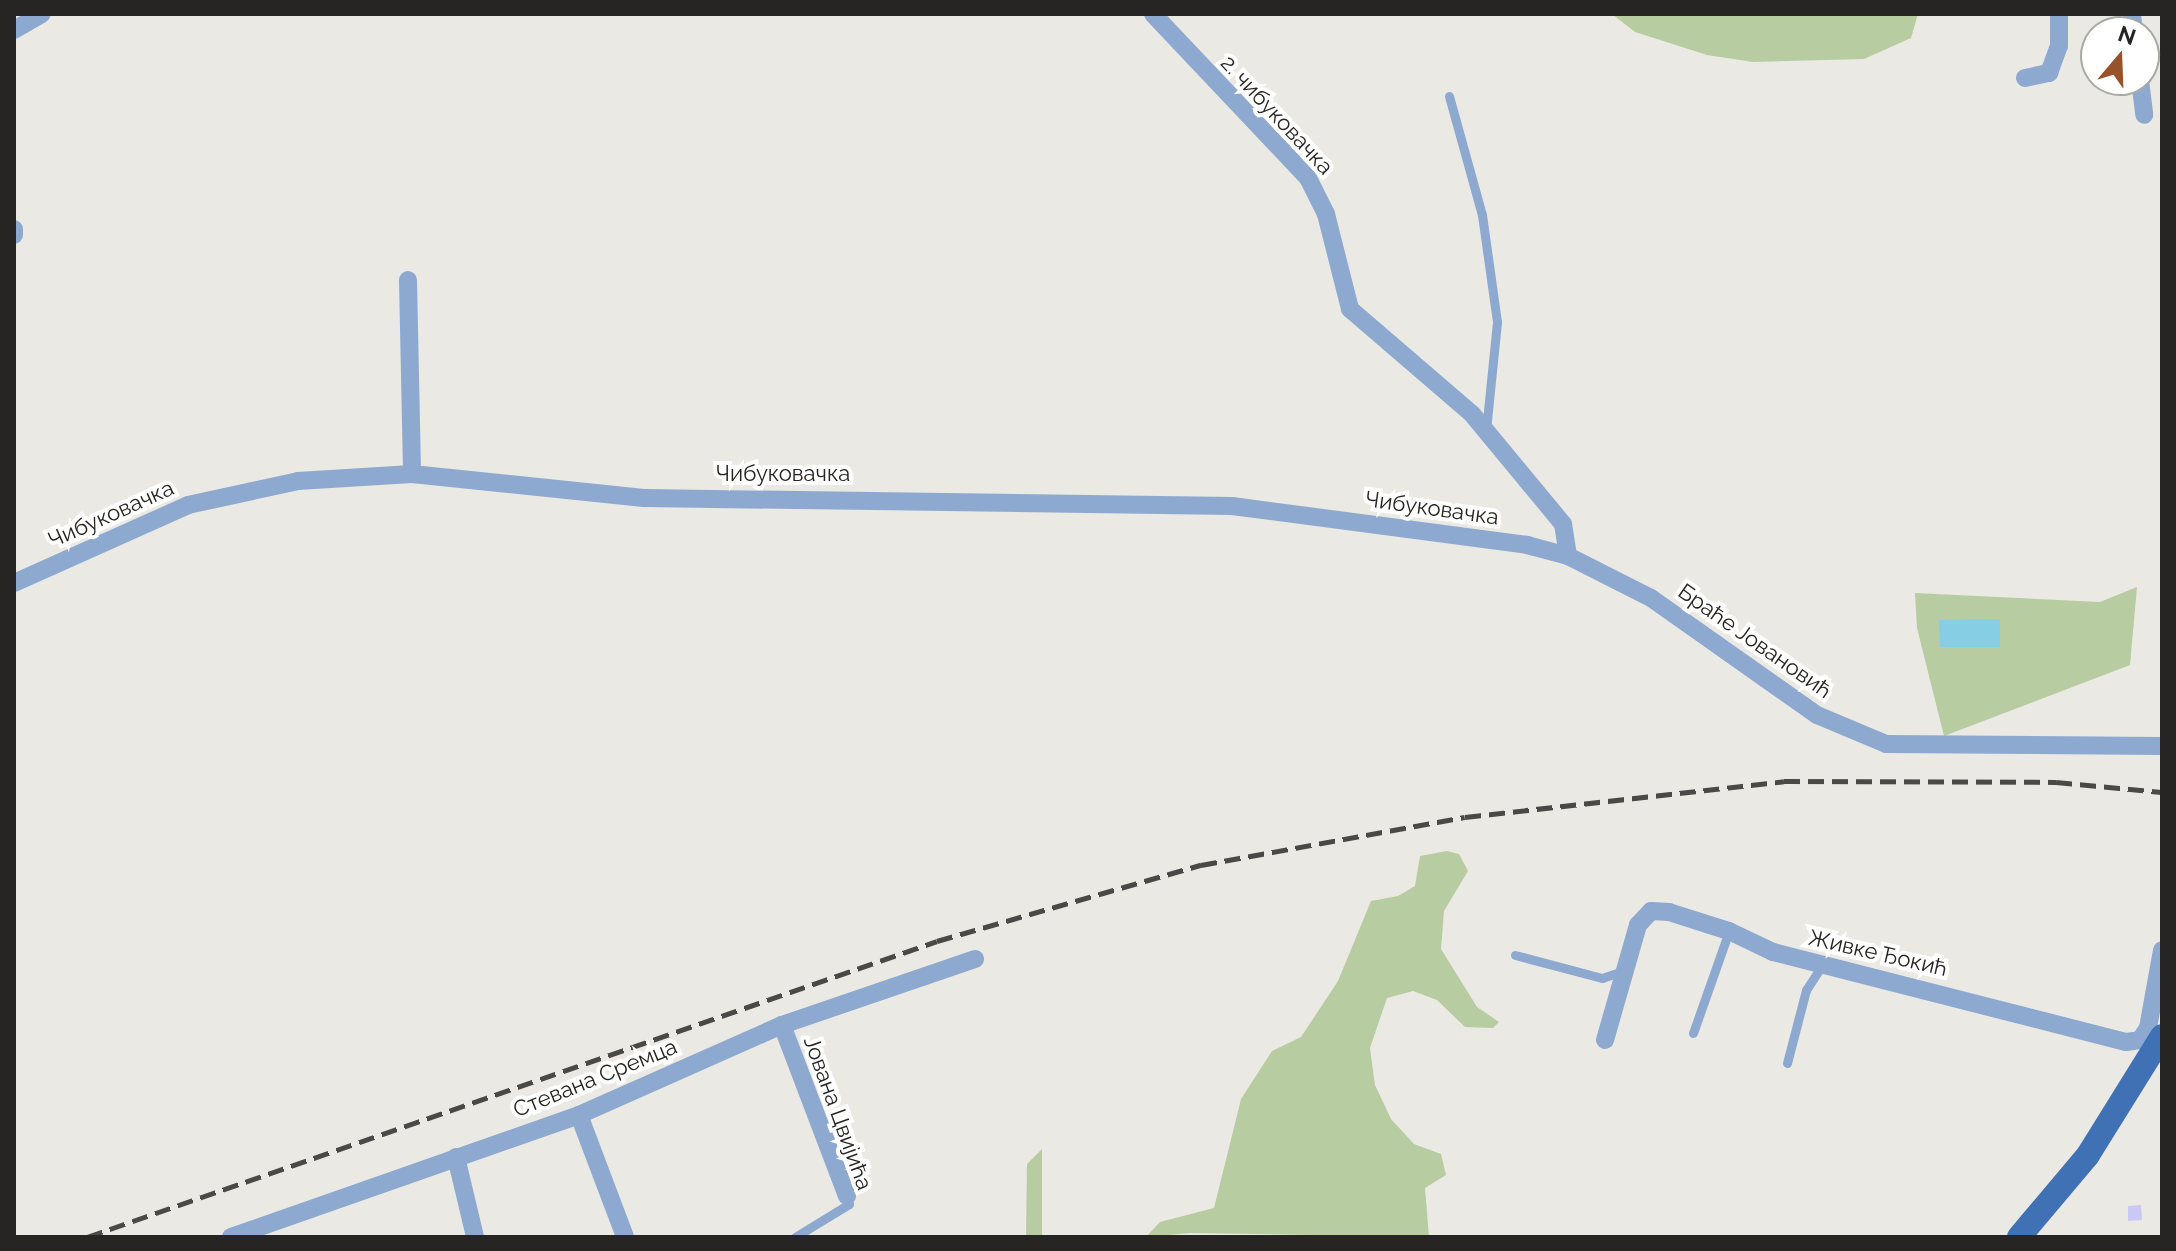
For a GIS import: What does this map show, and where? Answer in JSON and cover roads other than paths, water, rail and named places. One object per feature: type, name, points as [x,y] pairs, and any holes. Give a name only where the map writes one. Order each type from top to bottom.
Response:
[{"type":"main road","points":[[2019,1237],[2088,1155],[2162,1036]]},
{"type":"street","points":[[14,30],[42,14]]},
{"type":"street","name":"2. чибуковачка","points":[[1153,14],[1319,194],[1341,283],[1359,321],[1447,389],[1486,430],[1563,524],[1568,556]]},
{"type":"street","points":[[2025,78],[2049,73],[2059,46],[2060,14],[2050,14]]},
{"type":"street","points":[[2142,96],[2144,115]]},
{"type":"street","points":[[408,280],[412,474]]},
{"type":"street","name":"Чибуковачка","points":[[14,583],[188,505],[298,481],[412,474],[644,498],[1232,506],[1527,545],[1568,556]]},
{"type":"street","name":"Браће Јовановић","points":[[1568,556],[1651,598],[1817,715],[1886,744],[2162,746]]},
{"type":"street","name":"Живке Ђокић","points":[[1605,1040],[1622,971],[1638,925],[1651,911],[1729,931],[1773,952],[2135,1043],[2152,1015],[2162,950]]},
{"type":"street","name":"Стевана Сремца","points":[[231,1237],[579,1115],[782,1025],[975,959]]},
{"type":"street","name":"Јована Цвијића","points":[[782,1025],[847,1196]]},
{"type":"street","points":[[579,1115],[625,1237]]},
{"type":"street","points":[[456,1157],[475,1237]]},
{"type":"lane","points":[[1449,96],[1482,215],[1497,322],[1486,430]]},
{"type":"lane","points":[[1693,1033],[1729,931]]},
{"type":"lane","points":[[1515,955],[1602,978],[1622,971]]},
{"type":"lane","points":[[1787,1063],[1806,990],[1822,965]]},
{"type":"lane","name":"Јована Цвијића","points":[[795,1237],[849,1204],[847,1196]]},
{"type":"water","points":[[2000,619],[2000,647],[1940,647],[1939,620]]},
{"type":"railway","points":[[87,1237],[937,941],[1201,865],[1465,817],[1784,781],[2056,782],[2162,792]]}]
